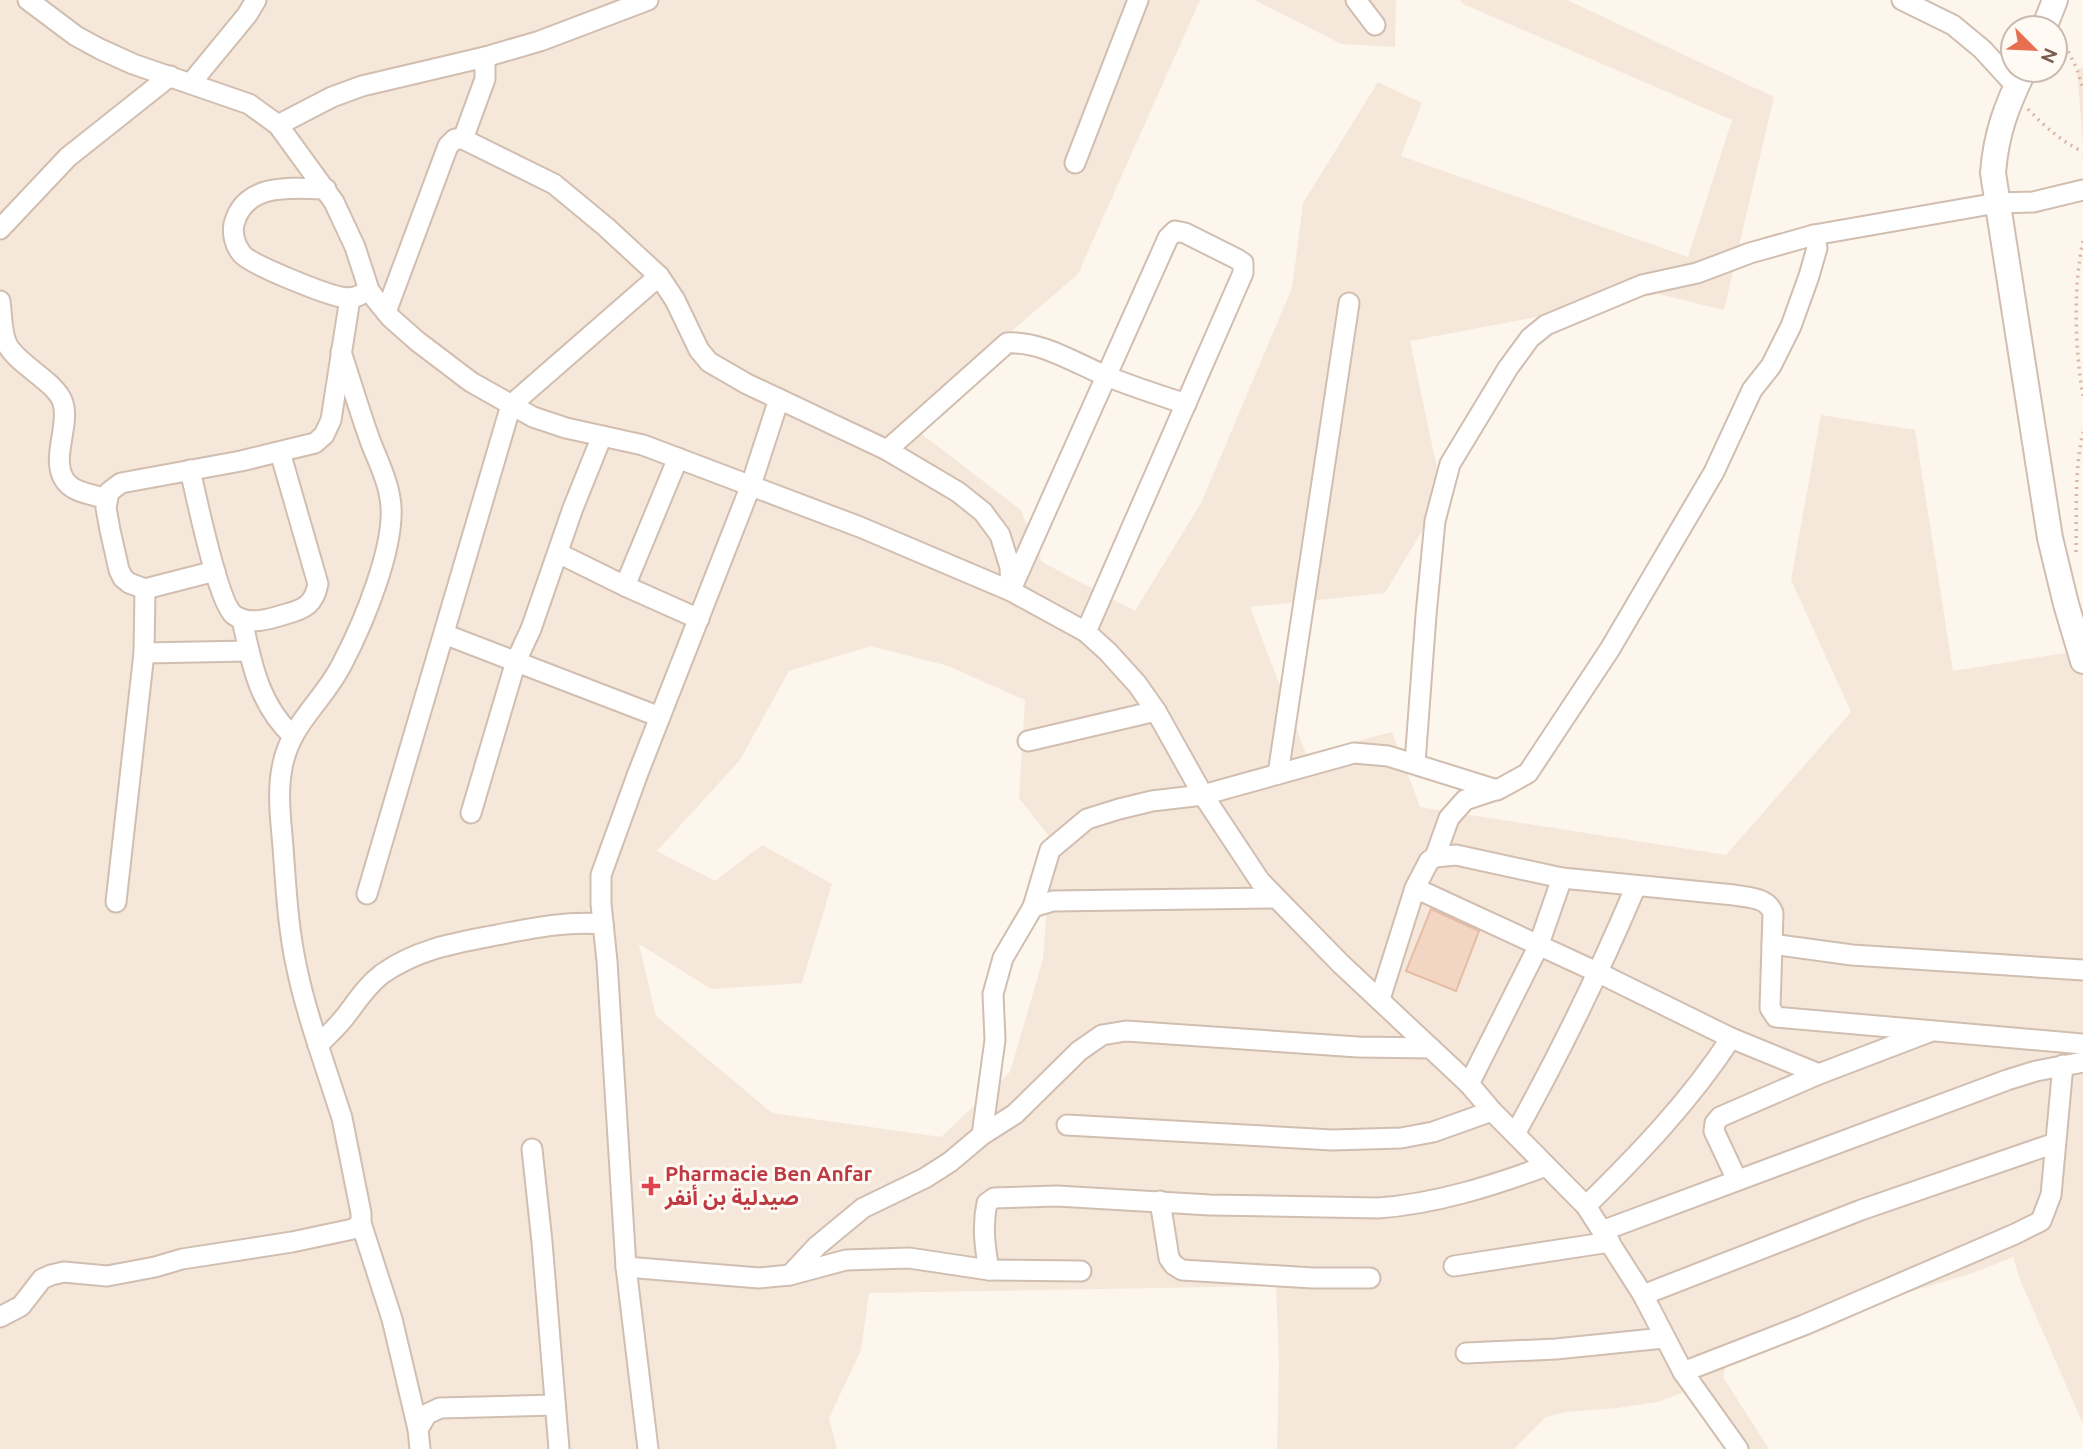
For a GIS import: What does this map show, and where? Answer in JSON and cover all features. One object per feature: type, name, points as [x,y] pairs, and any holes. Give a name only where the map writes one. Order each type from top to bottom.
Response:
[{"type":"street","points":[[28,0],[76,36],[100,49],[133,64],[249,104],[278,125],[326,189],[355,247],[369,290],[386,312],[455,371],[511,405],[566,428],[643,445],[860,527],[1011,591],[1086,632],[1137,684],[1156,711],[1203,795],[1260,881],[1340,964],[1469,1084],[1586,1206],[1643,1295],[1683,1372],[1738,1449]]},
{"type":"street","points":[[191,82],[247,15],[256,0]]},
{"type":"street","points":[[608,0],[616,0]]},
{"type":"street","points":[[278,125],[332,97],[362,86],[540,41],[648,0]]},
{"type":"street","points":[[1075,163],[1138,0]]},
{"type":"street","points":[[1356,0],[1375,25]]},
{"type":"street","points":[[1902,0],[1952,25],[1999,62]]},
{"type":"street","points":[[463,139],[485,79],[485,57]]},
{"type":"street","points":[[0,229],[68,157],[170,76]]},
{"type":"street","points":[[2017,84],[1995,145],[1993,173],[2050,538],[2083,661]]},
{"type":"street","points":[[386,312],[449,146],[455,139],[463,139],[554,184],[606,227],[659,276],[675,300],[703,356],[723,371],[887,450],[958,492],[993,523],[1000,535],[1008,558],[1011,591]]},
{"type":"street","points":[[326,189],[283,188],[247,199],[233,227],[234,241],[242,255],[259,265],[334,296],[350,298],[369,290]]},
{"type":"street","points":[[1416,763],[1435,521],[1450,464],[1508,368],[1530,338],[1546,325],[1642,285],[1697,273],[1750,253],[1814,235],[1997,202],[2034,202],[2083,190]]},
{"type":"street","points":[[1011,591],[1168,238],[1175,230],[1185,233],[1243,264],[1243,273],[1086,632]]},
{"type":"street","points":[[1380,999],[1415,888],[1423,869],[1434,857],[1449,818],[1465,800],[1497,790],[1528,773],[1610,649],[1714,472],[1752,390],[1772,366],[1791,326],[1816,248],[1814,235]]},
{"type":"street","points":[[367,894],[511,405],[659,276]]},
{"type":"street","points":[[215,571],[145,589],[129,583],[119,570],[106,508],[109,492],[121,483],[315,443],[324,435],[334,406],[350,298]]},
{"type":"street","points":[[0,301],[8,346],[57,393],[63,403],[65,416],[60,448],[62,476],[71,488],[107,499]]},
{"type":"street","points":[[1278,774],[1349,303]]},
{"type":"street","points":[[887,450],[1007,343],[1022,342],[1186,404]]},
{"type":"street","points":[[341,352],[386,479],[390,500],[389,540],[368,603],[343,663],[298,725],[282,768],[280,786],[287,902],[296,966],[342,1118],[361,1223],[392,1319],[418,1429],[420,1449]]},
{"type":"street","points":[[648,1449],[626,1267],[601,875],[751,485],[779,399]]},
{"type":"street","points":[[471,813],[516,661],[531,629],[602,436]]},
{"type":"street","points":[[190,470],[215,571],[228,609],[234,616],[242,619],[267,620],[306,609],[318,584],[280,452]]},
{"type":"street","points":[[625,586],[678,458]]},
{"type":"street","points":[[558,553],[699,619]]},
{"type":"street","points":[[116,902],[144,653],[145,589]]},
{"type":"street","points":[[242,619],[254,673],[266,702],[280,724],[293,736]]},
{"type":"street","points":[[444,634],[660,717]]},
{"type":"street","points":[[144,653],[249,651]]},
{"type":"street","points":[[1028,741],[1156,711]]},
{"type":"street","points":[[982,1135],[995,1040],[993,994],[1003,958],[1033,907],[1050,849],[1087,819],[1152,801],[1203,795],[1354,753],[1388,755],[1497,790]]},
{"type":"street","points":[[1434,857],[1456,855],[1562,878],[1734,895],[1764,901],[1773,913],[1770,1008],[1776,1017],[2083,1044]]},
{"type":"street","points":[[1469,1084],[1538,947],[1562,878]]},
{"type":"street","points":[[1515,1134],[1549,1074],[1599,973],[1636,886]]},
{"type":"street","points":[[1415,888],[1599,973],[1731,1038],[1819,1074]]},
{"type":"street","points":[[1033,907],[1053,901],[1275,898]]},
{"type":"street","points":[[318,1045],[344,1019],[358,997],[380,975],[411,956],[437,946],[540,926],[568,923],[603,925]]},
{"type":"street","points":[[1772,944],[1852,955],[2083,970]]},
{"type":"street","points":[[1737,1180],[1714,1130],[1716,1121],[1730,1112],[1819,1074],[1936,1029]]},
{"type":"street","points":[[790,1275],[846,1220],[863,1208],[933,1173],[982,1135],[1015,1114],[1079,1051],[1102,1035],[1126,1031],[1431,1048]]},
{"type":"street","points":[[1586,1206],[1632,1161],[1691,1094],[1731,1038]]},
{"type":"street","points":[[1454,1266],[1606,1236],[1737,1180],[2007,1080],[2083,1062]]},
{"type":"street","points":[[1683,1372],[1804,1325],[2035,1225],[2044,1217],[2053,1184],[2063,1065]]},
{"type":"street","points":[[1067,1125],[1332,1140],[1401,1138],[1433,1132],[1492,1111]]},
{"type":"street","points":[[1643,1295],[1873,1206],[2055,1143]]},
{"type":"street","points":[[532,1149],[559,1449]]},
{"type":"street","points":[[989,1270],[985,1245],[985,1214],[987,1203],[1002,1197],[1057,1196],[1223,1205],[1364,1208],[1400,1206],[1449,1196],[1546,1166]]},
{"type":"street","points":[[1160,1201],[1169,1258],[1182,1270],[1313,1278],[1370,1278]]},
{"type":"street","points":[[0,1317],[21,1306],[42,1279],[51,1275],[64,1272],[107,1276],[130,1273],[182,1259],[346,1231],[361,1223]]},
{"type":"street","points":[[626,1267],[734,1278],[790,1275],[846,1260],[909,1258],[989,1270],[1081,1271]]},
{"type":"street","points":[[1466,1353],[1570,1348],[1664,1338]]},
{"type":"street","points":[[418,1429],[427,1414],[440,1408],[555,1405]]},
{"type":"path","points":[[2069,53],[2083,89]]},
{"type":"path","points":[[2021,84],[2026,107],[2067,144],[2083,152]]},
{"type":"path","points":[[2083,241],[2079,258],[2077,341],[2083,396]]},
{"type":"path","points":[[2076,556],[2076,485],[2083,432]]},
{"type":"shaded area","points":[[0,0],[1200,0],[1078,274],[906,422],[1021,510],[1042,562],[1135,611],[1201,503],[1292,288],[1303,203],[1378,82],[1422,103],[1401,156],[1688,257],[1732,120],[1463,4],[1460,0],[1567,0],[1774,97],[1724,310],[1658,294],[1410,341],[1443,496],[1385,593],[1250,607],[1306,754],[1392,732],[1420,807],[1726,855],[1851,712],[1791,580],[1821,415],[1915,430],[1953,671],[2083,650],[2083,1424],[2019,1277],[2013,1257],[1973,1273],[1903,1294],[1817,1333],[1727,1363],[1723,1377],[1769,1449],[1735,1449],[1695,1388],[1658,1402],[1566,1412],[1546,1417],[1514,1449],[1277,1449],[1279,1365],[1276,1286],[869,1293],[861,1350],[829,1418],[837,1449],[0,1449]],"holes":[[[871,646],[948,666],[1025,700],[1019,798],[1052,840],[1043,959],[1010,1072],[941,1137],[772,1113],[656,1016],[639,944],[711,989],[802,983],[832,884],[762,845],[715,881],[657,851],[740,760],[789,671]]]},
{"type":"shaded area","points":[[1255,0],[1396,0],[1395,47],[1341,44]]},
{"type":"shaded area","points":[[2083,68],[2083,147],[2077,69]]},
{"type":"building","points":[[1431,909],[1479,931],[1456,991],[1406,971]]},
{"type":"place","name":"Pharmacie Ben Anfar صيدلية بن أنفر","points":[[651,1186]]}]
